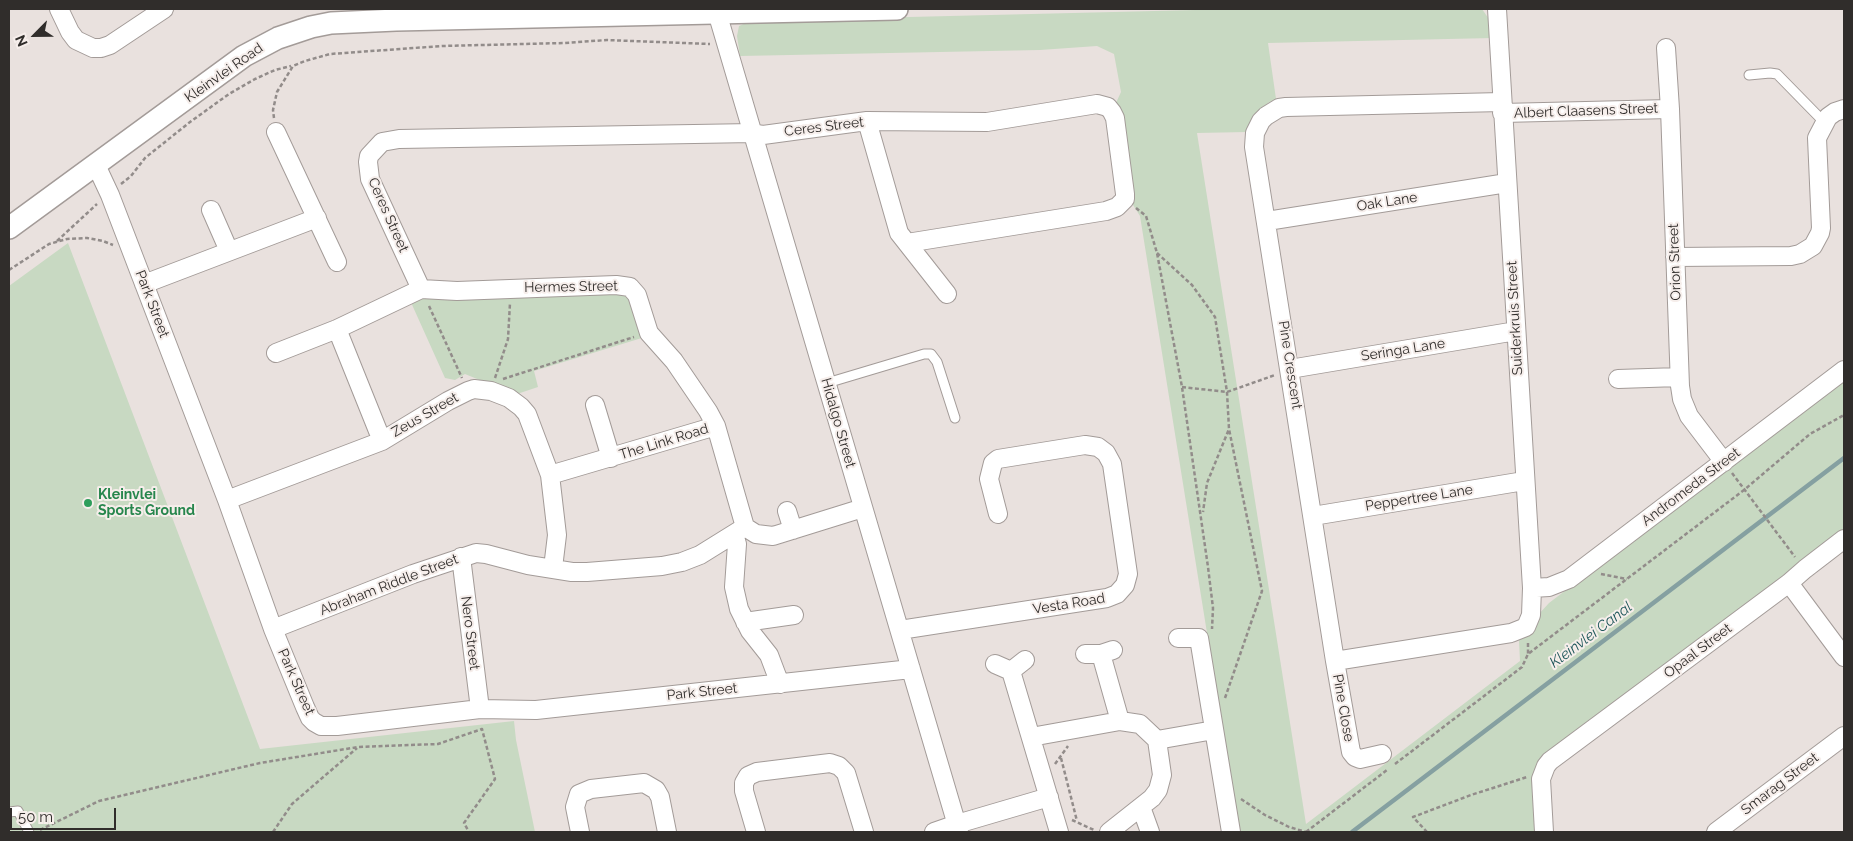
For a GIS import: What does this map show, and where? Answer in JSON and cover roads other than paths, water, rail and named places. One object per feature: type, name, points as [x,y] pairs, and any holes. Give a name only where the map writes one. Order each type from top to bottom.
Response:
[{"type":"street","points":[[59,9],[76,40],[93,48],[110,45],[164,9]]},
{"type":"street","name":"Kleinvlei Road","points":[[9,228],[244,56],[264,44],[294,32],[332,23],[393,15],[896,9]]},
{"type":"street","name":"Suiderkruis Street","points":[[1335,660],[1511,633],[1526,627],[1531,615],[1532,588],[1496,9]]},
{"type":"street","name":"Hidalgo Street","points":[[717,11],[958,828]]},
{"type":"street","name":"Orion Street","points":[[1666,48],[1670,109],[1679,377],[1682,400],[1689,416],[1724,462]]},
{"type":"street","name":"Ceres Street","points":[[421,289],[370,179],[369,156],[382,142],[409,139],[753,133],[764,135],[867,121],[987,122],[1093,104],[1108,107],[1115,118],[1125,199],[1117,207],[1106,211],[907,243]]},
{"type":"street","name":"Pine Crescent","points":[[1335,660],[1254,140],[1261,121],[1272,111],[1286,107],[1502,108]]},
{"type":"street","name":"Albert Claasens Street","points":[[1502,108],[1670,109]]},
{"type":"street","points":[[1675,256],[1791,256],[1806,251],[1813,246],[1821,228],[1817,138],[1824,122],[1835,112],[1844,109]]},
{"type":"street","points":[[867,121],[896,226],[947,294]]},
{"type":"street","points":[[276,132],[338,262]]},
{"type":"street","name":"Park Street","points":[[96,165],[110,195],[227,500],[273,629],[305,708],[311,720],[317,724],[337,726],[480,709],[536,710],[911,669]]},
{"type":"street","name":"Oak Lane","points":[[1267,221],[1506,183]]},
{"type":"street","points":[[212,210],[229,252]]},
{"type":"street","points":[[144,284],[317,218]]},
{"type":"street","name":"Hermes Street","points":[[421,289],[457,291],[616,285],[630,287],[637,295],[650,333],[674,361],[716,426],[740,531],[737,544],[734,587],[739,610],[745,622],[769,656],[780,684]]},
{"type":"street","points":[[276,353],[338,329],[421,289]]},
{"type":"street","points":[[338,329],[382,441]]},
{"type":"street","name":"Seringa Lane","points":[[1290,369],[1516,331]]},
{"type":"street","name":"Andromeda Street","points":[[1532,588],[1549,587],[1569,579],[1844,370]]},
{"type":"street","points":[[1618,380],[1679,377]]},
{"type":"street","name":"Zeus Street","points":[[227,500],[382,441],[468,390],[490,391],[509,398],[521,407],[530,421],[550,475],[557,535],[553,568]]},
{"type":"street","name":"The Link Road","points":[[595,405],[611,458]]},
{"type":"street","name":"The Link Road","points":[[550,475],[716,426]]},
{"type":"street","name":"Vesta Road","points":[[900,630],[1107,598],[1117,594],[1125,585],[1128,574],[1112,464],[1102,449],[1092,445],[1085,445],[998,459],[993,463],[989,479],[998,514]]},
{"type":"street","name":"Peppertree Lane","points":[[1313,516],[1524,481]]},
{"type":"street","points":[[740,531],[773,536],[864,508]]},
{"type":"street","points":[[787,511],[794,530]]},
{"type":"street","name":"Abraham Riddle Street","points":[[273,629],[413,574],[476,553],[528,565],[587,572],[662,566],[682,562],[700,555],[740,531]]},
{"type":"street","name":"Opaal Street","points":[[1544,832],[1541,779],[1546,767],[1789,583],[1844,539]]},
{"type":"street","name":"Nero Street","points":[[461,557],[480,709]]},
{"type":"street","points":[[1789,583],[1844,657]]},
{"type":"street","points":[[745,622],[794,615]]},
{"type":"street","points":[[1178,638],[1199,638],[1231,832]]},
{"type":"street","points":[[1100,653],[1120,721]]},
{"type":"street","name":"Pine Close","points":[[1335,660],[1351,752],[1355,757],[1360,758],[1382,754]]},
{"type":"street","points":[[995,664],[1018,666],[1031,737],[1059,832]]},
{"type":"street","points":[[1031,737],[1120,721],[1140,724],[1158,740],[1162,775],[1161,783],[1152,798],[1109,832]]},
{"type":"street","points":[[1158,740],[1214,730]]},
{"type":"street","name":"Smarag Street","points":[[1716,832],[1844,736]]},
{"type":"street","points":[[756,832],[744,791],[744,783],[748,776],[757,772],[830,763],[839,766],[846,772],[864,832]]},
{"type":"street","points":[[580,832],[575,807],[579,794],[592,789],[644,783],[656,790],[660,797],[667,832]]},
{"type":"street","points":[[934,832],[958,828],[1049,797]]},
{"type":"street","points":[[1141,807],[1150,832]]},
{"type":"lane","points":[[1750,75],[1777,74],[1824,122]]},
{"type":"lane","points":[[827,383],[924,354],[930,354],[938,362],[955,418]]},
{"type":"lane","points":[[9,812],[18,811],[29,832]]},
{"type":"waterway","name":"Kleinvlei Canal","points":[[1352,832],[1844,458]]},
{"type":"place","name":"Kleinvlei Sports Ground","points":[[88,503]]}]
